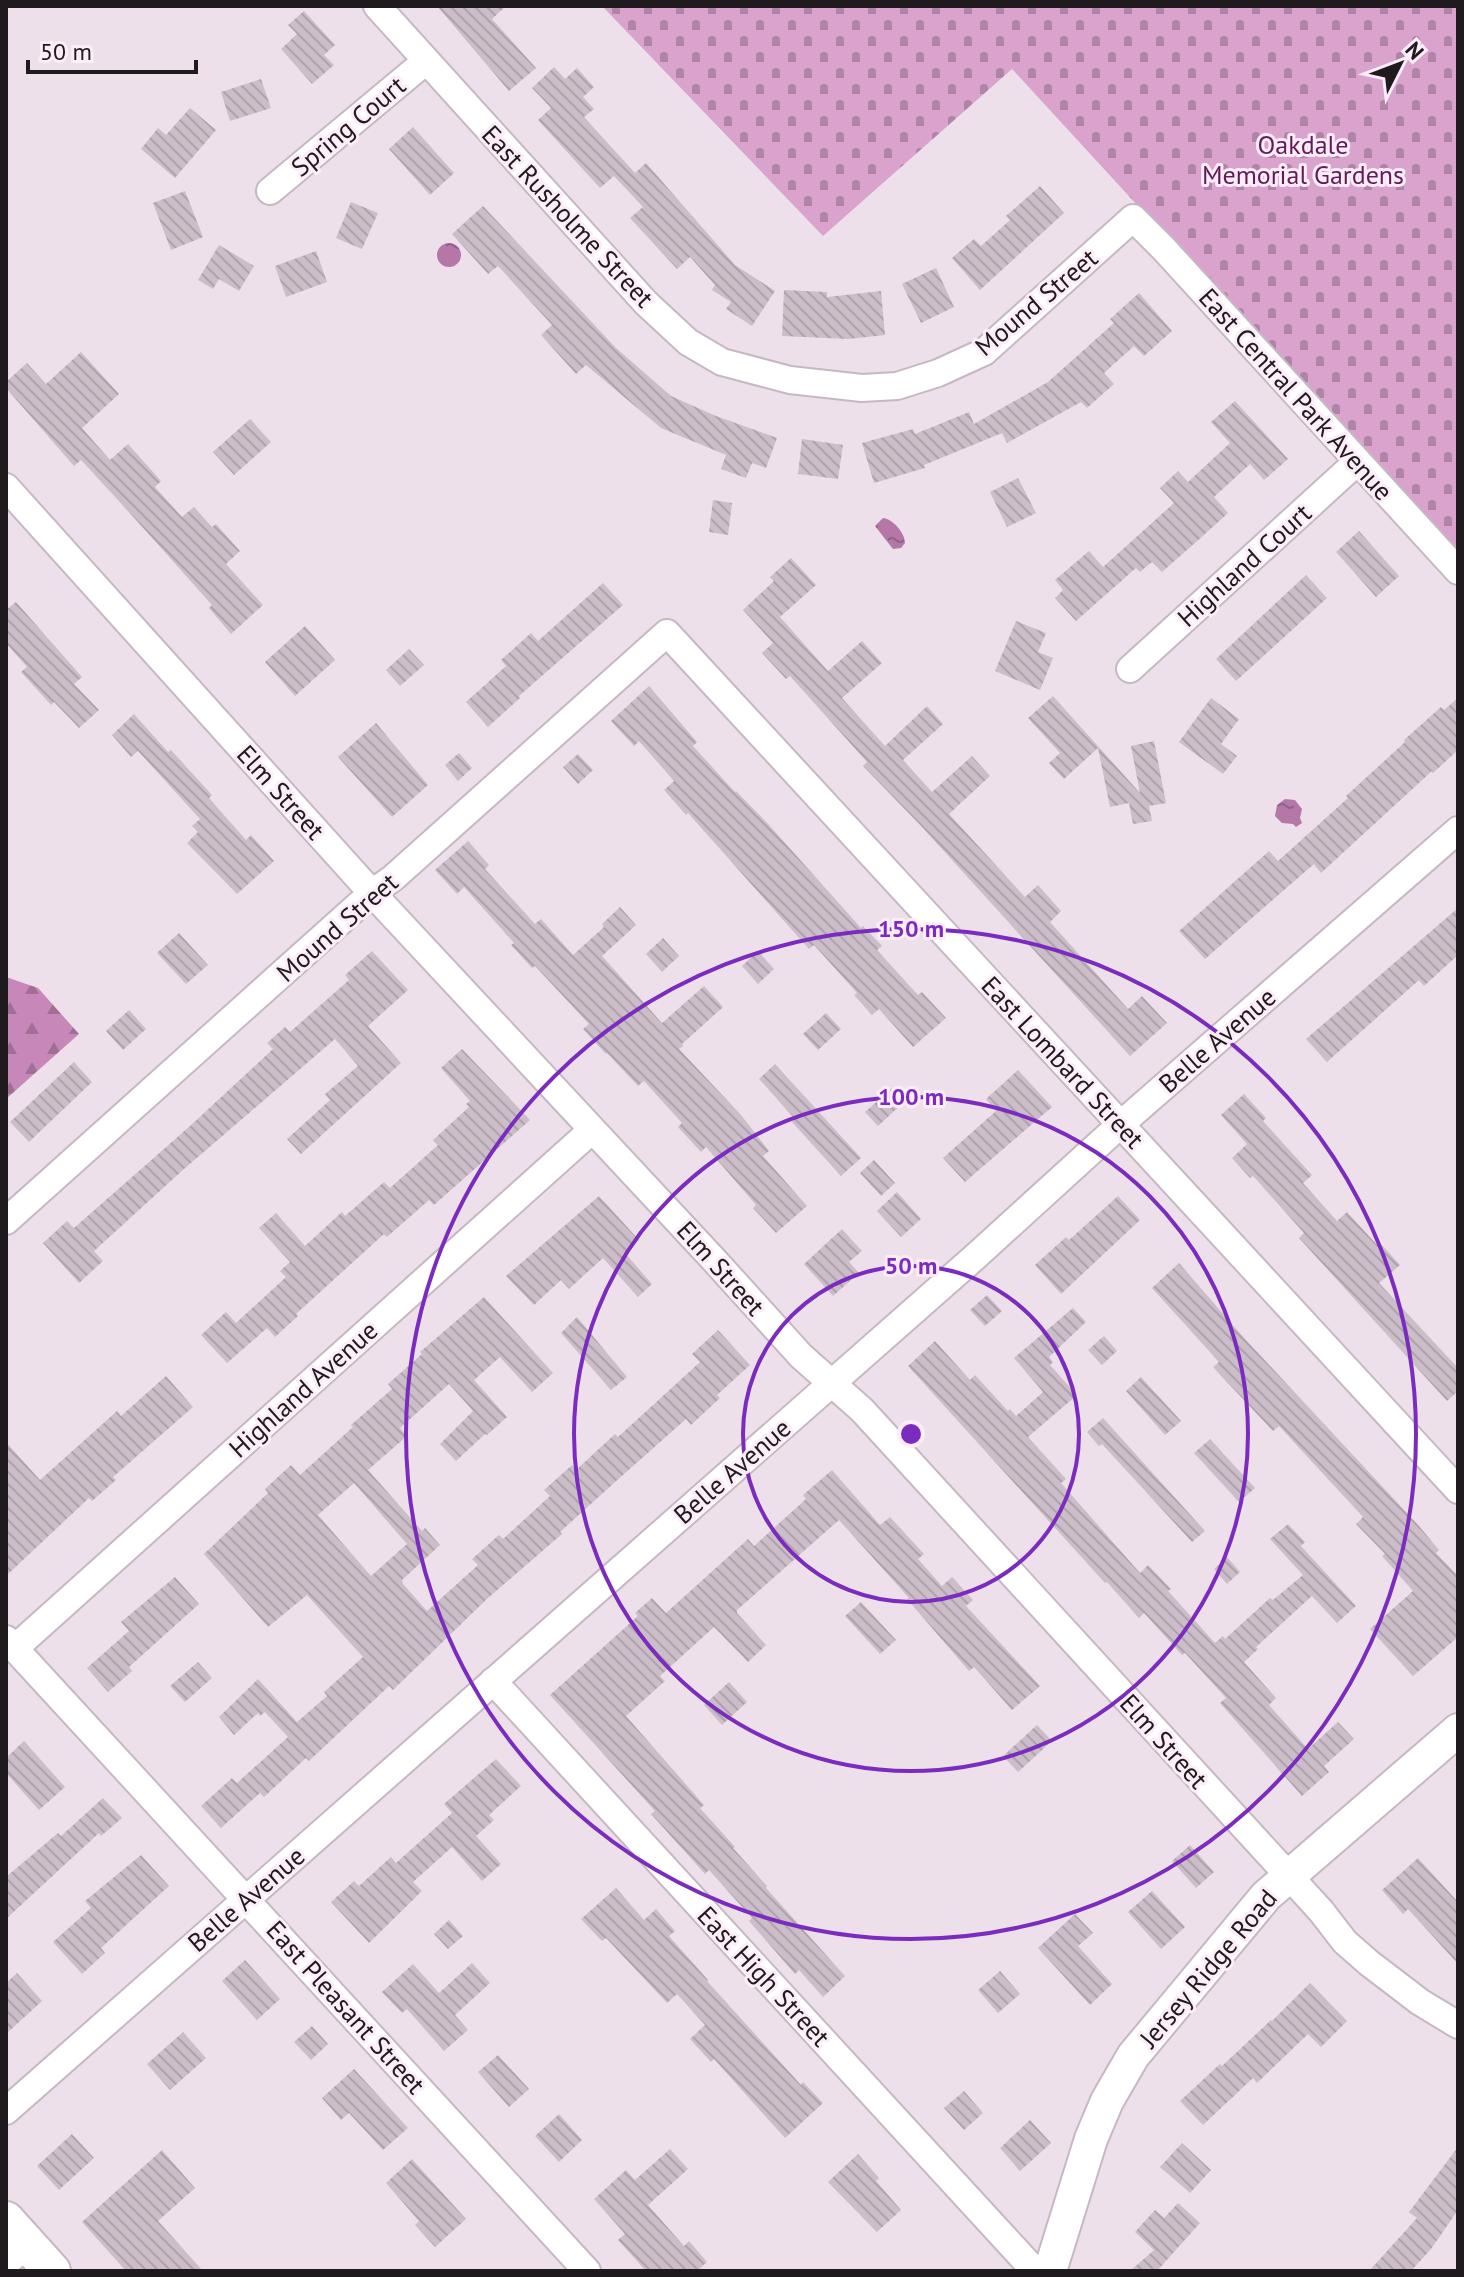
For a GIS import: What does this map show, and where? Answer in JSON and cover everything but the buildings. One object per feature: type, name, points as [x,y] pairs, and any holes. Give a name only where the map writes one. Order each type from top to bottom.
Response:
[{"type":"main road","points":[[13,2242],[52,2271]]},
{"type":"street","name":"East Rusholme Street","points":[[377,6],[646,303],[688,342],[722,362],[790,380]]},
{"type":"street","name":"Spring Court","points":[[270,191],[426,61]]},
{"type":"street","name":"Mound Street","points":[[790,380],[862,388],[897,386],[961,363],[984,352],[1133,218]]},
{"type":"street","name":"East Central Park Avenue","points":[[1133,218],[1458,571]]},
{"type":"street","name":"Highland Court","points":[[1130,669],[1357,462]]},
{"type":"street","name":"Elm Street","points":[[6,487],[372,893],[801,1356],[862,1410],[1321,1911],[1345,1942],[1420,2002],[1458,2025]]},
{"type":"street","name":"Mound Street","points":[[6,1221],[667,633]]},
{"type":"street","name":"East Lombard Street","points":[[667,633],[1458,1490]]},
{"type":"street","name":"Belle Avenue","points":[[6,2111],[1121,1124],[1458,830]]},
{"type":"street","name":"Highland Avenue","points":[[10,1643],[592,1130]]},
{"type":"street","name":"East Pleasant Street","points":[[10,1643],[587,2271]]},
{"type":"street","name":"East High Street","points":[[493,1681],[1035,2271]]},
{"type":"street","name":"Jersey Ridge Road","points":[[1050,2271],[1091,2139],[1133,2056],[1266,1896],[1458,1730]]},
{"type":"green space","name":"Oakdale Memorial Gardens","points":[[602,6],[1458,6],[1458,554],[1012,69],[823,236]]},
{"type":"green space","points":[[6,977],[38,988],[79,1034],[6,1099]]},
{"type":"water","points":[[444,243],[454,243],[461,250],[461,260],[454,267],[444,267],[437,260],[437,250]]},
{"type":"water","points":[[883,518],[901,531],[905,543],[901,548],[893,549],[875,526]]},
{"type":"water","points":[[1285,799],[1295,800],[1302,809],[1302,823],[1296,827],[1282,823],[1275,816],[1277,805]]}]
